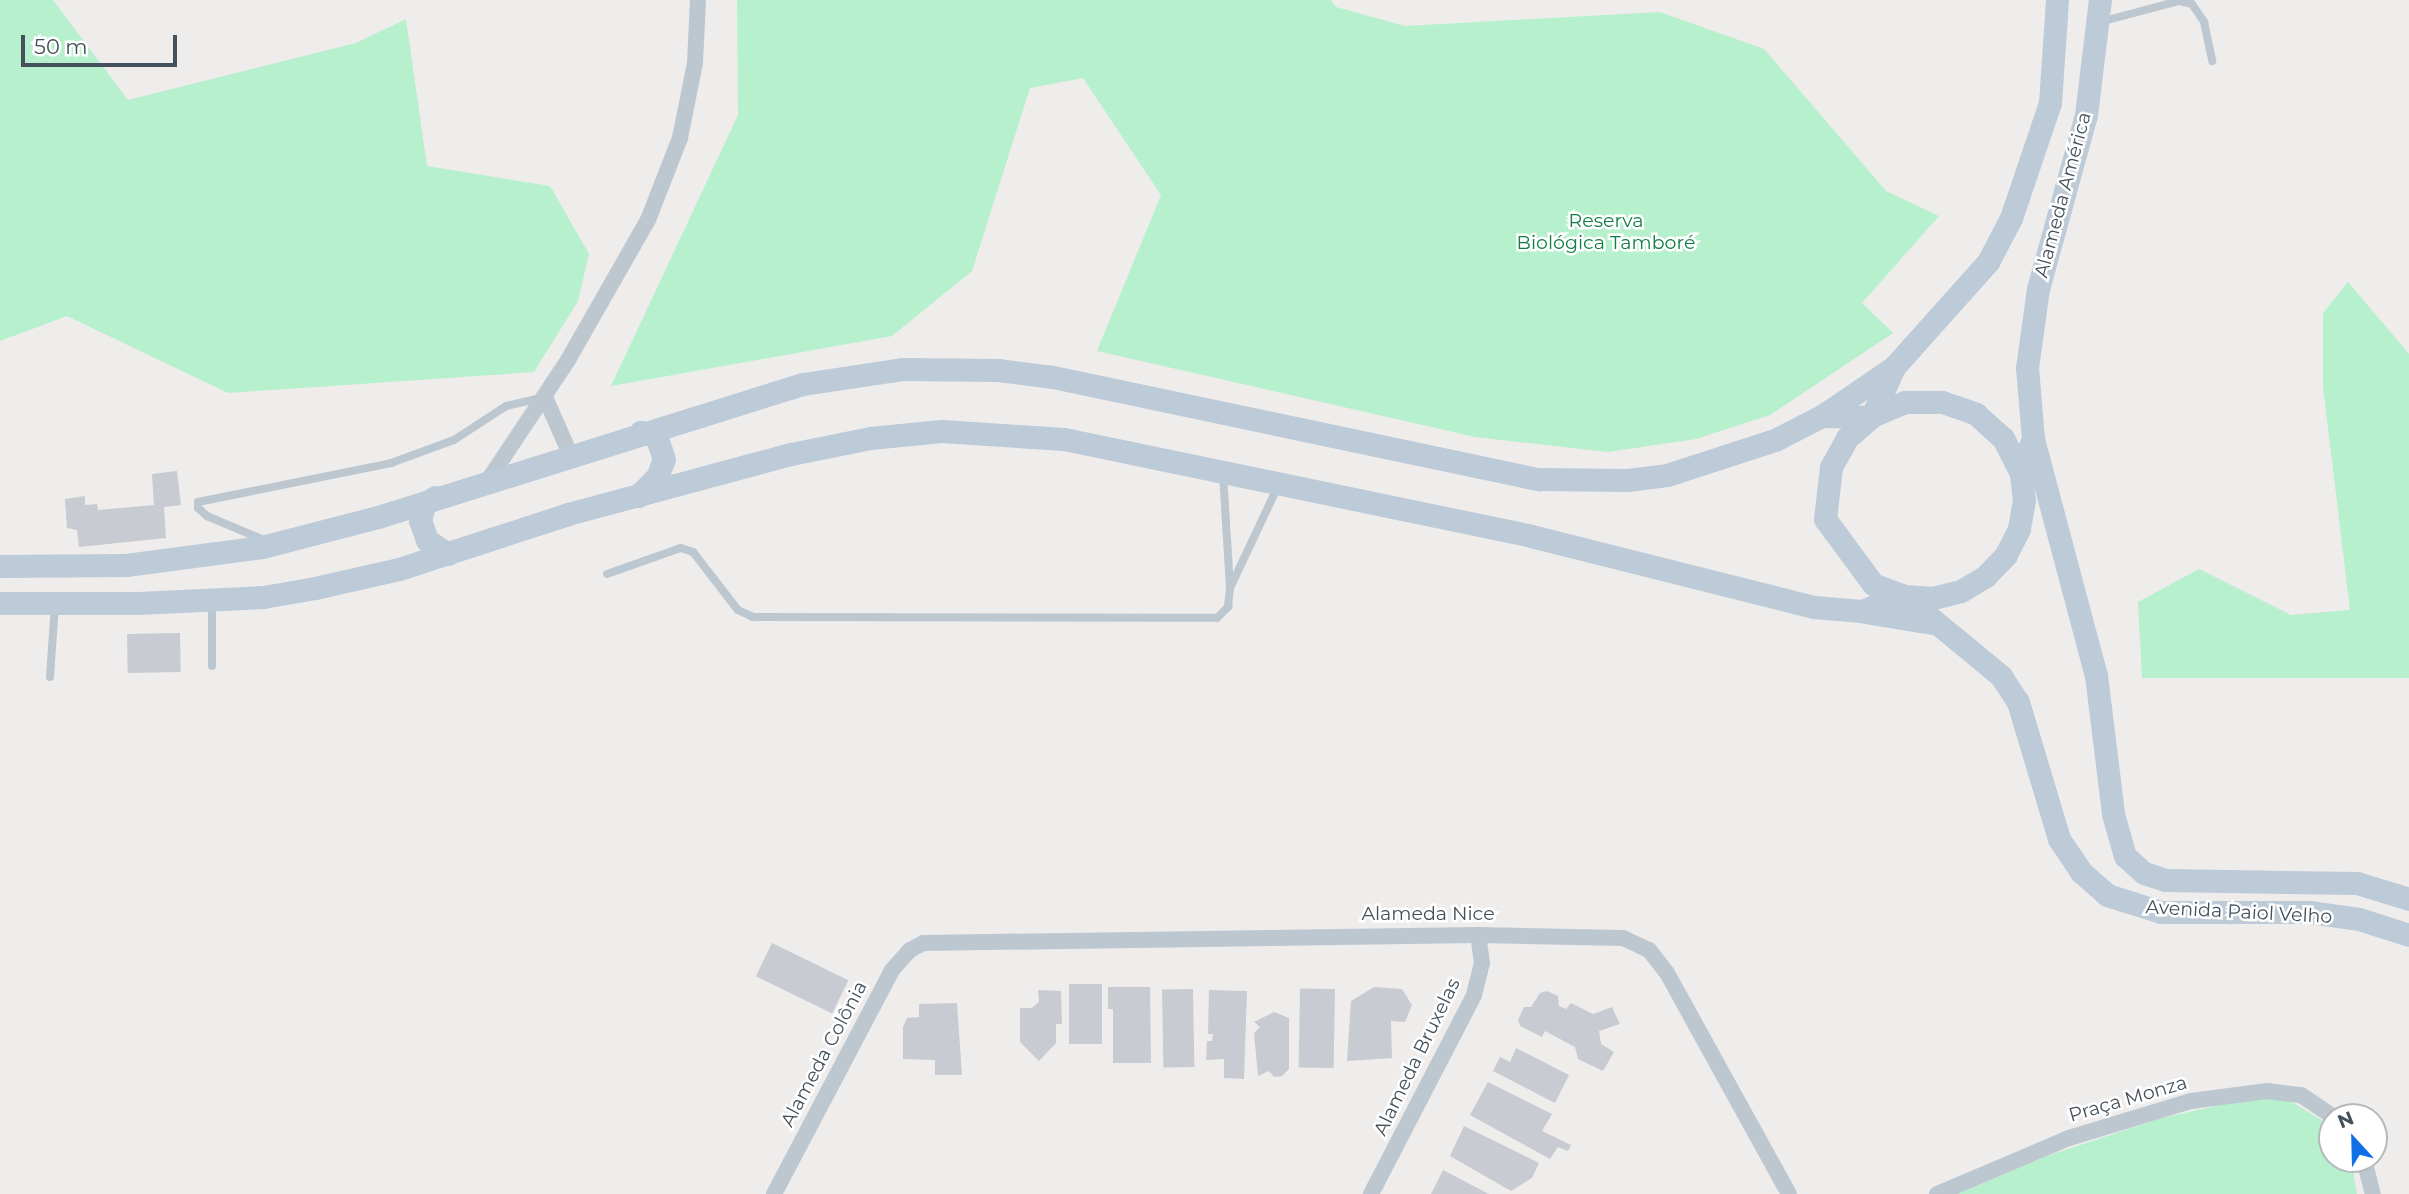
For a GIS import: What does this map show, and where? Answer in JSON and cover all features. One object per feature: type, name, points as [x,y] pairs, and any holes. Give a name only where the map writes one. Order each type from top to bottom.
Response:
[{"type":"main road","name":"Alameda América","points":[[0,566],[170,562],[273,544],[435,498],[803,384],[902,369],[998,370],[1173,400],[1539,479],[1616,481],[1667,475],[1775,440],[1822,416],[1894,368],[1988,262],[2011,218],[2050,103],[2057,0]]},
{"type":"main road","name":"Alameda América","points":[[2020,472],[2033,439],[2026,369],[2043,259],[2077,157],[2100,11]]},
{"type":"main road","name":"Alameda América","points":[[1871,417],[1894,368]]},
{"type":"main road","points":[[1905,402],[1942,402],[1964,410],[2003,438],[2020,472],[2024,500],[2019,530],[1993,569],[1961,591],[1933,598],[1903,596],[1873,584],[1825,519],[1831,467],[1847,438],[1871,417],[1905,402]]},
{"type":"main road","points":[[1822,416],[1871,417]]},
{"type":"main road","points":[[0,603],[263,597],[336,584],[448,554],[638,496],[830,445],[942,431],[1064,439],[1531,536],[1814,607],[1862,611],[1933,623]]},
{"type":"main road","points":[[638,496],[657,477],[664,459],[656,436],[641,432]]},
{"type":"main road","name":"Avenida Paiol Velho","points":[[2033,439],[2046,497],[2096,675],[2117,835],[2133,866],[2165,880],[2326,881],[2386,890],[2409,899]]},
{"type":"main road","points":[[2020,472],[2046,497]]},
{"type":"main road","points":[[435,498],[424,505],[420,520],[427,540],[448,554]]},
{"type":"main road","name":"Avenida Paiol Velho","points":[[1903,596],[1993,670],[2018,702],[2059,839],[2081,872],[2107,895],[2161,912],[2309,912],[2360,919],[2409,935]]},
{"type":"main road","points":[[1862,611],[1903,596]]},
{"type":"street","points":[[489,480],[545,397],[648,220],[670,168],[687,108],[698,0]]},
{"type":"street","points":[[545,397],[570,454]]},
{"type":"street","name":"Alameda Nice","points":[[923,943],[1478,935],[1613,937],[1638,942],[1649,950],[1667,973],[1789,1194]]},
{"type":"street","name":"Alameda Bruxelas","points":[[1371,1194],[1474,995],[1482,963],[1478,935]]},
{"type":"street","name":"Alameda Colônia","points":[[774,1194],[897,962],[923,943]]},
{"type":"street","name":"Praça Monza","points":[[1937,1194],[2069,1138],[2191,1101],[2267,1091],[2301,1094],[2318,1106]]},
{"type":"street","points":[[2367,1173],[2372,1194]]},
{"type":"lane","points":[[2100,11],[2179,1],[2192,4],[2204,22],[2212,61]]},
{"type":"lane","points":[[273,544],[207,516],[198,508],[198,502],[391,463],[454,440],[506,406],[545,397]]},
{"type":"lane","points":[[607,574],[681,548],[693,552],[738,610],[753,617],[1217,618],[1228,607],[1230,588],[1223,474]]},
{"type":"lane","points":[[1230,588],[1279,485]]},
{"type":"lane","points":[[212,599],[212,666]]},
{"type":"lane","points":[[50,677],[55,603]]},
{"type":"lane","points":[[2386,890],[2409,891]]},
{"type":"green space","points":[[0,0],[53,0],[128,100],[356,43],[406,19],[427,166],[550,186],[589,254],[578,301],[534,372],[228,393],[67,316],[0,341]]},
{"type":"green space","name":"Reserva Biológica Tamboré","points":[[737,0],[1331,0],[1336,7],[1405,26],[1660,12],[1764,49],[1886,191],[1939,216],[1862,303],[1893,333],[1770,415],[1696,439],[1608,452],[1475,437],[1097,351],[1161,195],[1083,78],[1030,88],[972,271],[892,336],[611,386],[738,115]]},
{"type":"green space","points":[[2348,282],[2409,354],[2409,678],[2142,678],[2138,602],[2199,569],[2291,615],[2350,610],[2323,387],[2323,313]]},
{"type":"green space","points":[[2261,1096],[2289,1100],[2318,1118],[2318,1173],[2353,1173],[2357,1194],[1958,1194],[2047,1156],[2162,1118]]},
{"type":"building","points":[[177,471],[181,505],[164,507],[166,538],[79,547],[77,530],[67,528],[65,499],[85,496],[85,505],[97,504],[98,510],[154,505],[152,474]]},
{"type":"building","points":[[180,633],[181,672],[128,673],[127,634]]},
{"type":"building","points":[[772,943],[848,980],[832,1014],[756,976]]},
{"type":"building","points":[[1069,984],[1102,984],[1102,1044],[1069,1044]]},
{"type":"building","points":[[1108,987],[1150,987],[1151,1063],[1113,1063],[1113,1009],[1108,1009]]},
{"type":"building","points":[[1374,987],[1402,989],[1412,1005],[1405,1022],[1391,1021],[1392,1058],[1347,1061],[1351,1001]]},
{"type":"building","points":[[1300,988],[1335,989],[1334,1068],[1299,1067]]},
{"type":"building","points":[[1193,989],[1194,1067],[1163,1068],[1162,990]]},
{"type":"building","points":[[1038,990],[1061,991],[1062,1024],[1056,1024],[1056,1043],[1039,1061],[1020,1042],[1020,1008],[1032,1008],[1039,1002]]},
{"type":"building","points":[[1209,990],[1247,991],[1244,1079],[1224,1078],[1224,1059],[1206,1060],[1207,1041],[1212,1041],[1213,1034],[1208,1034]]},
{"type":"building","points":[[1547,991],[1558,996],[1559,1006],[1566,1009],[1571,1003],[1593,1014],[1612,1007],[1620,1024],[1599,1031],[1601,1044],[1614,1052],[1603,1071],[1578,1059],[1575,1047],[1545,1031],[1542,1037],[1520,1026],[1518,1020],[1524,1007],[1531,1007],[1540,993]]},
{"type":"building","points":[[957,1003],[962,1075],[935,1075],[935,1060],[903,1059],[903,1027],[907,1018],[919,1017],[919,1004]]},
{"type":"building","points":[[1274,1012],[1289,1018],[1289,1069],[1282,1076],[1274,1077],[1269,1071],[1258,1076],[1254,1033],[1260,1027],[1254,1022]]},
{"type":"building","points":[[1516,1048],[1569,1075],[1555,1103],[1493,1071],[1500,1057],[1510,1062]]},
{"type":"building","points":[[1488,1082],[1552,1114],[1542,1131],[1571,1145],[1568,1151],[1558,1147],[1550,1159],[1470,1115]]},
{"type":"building","points":[[1464,1126],[1539,1163],[1532,1178],[1511,1191],[1450,1156]]},
{"type":"building","points":[[1443,1170],[1489,1194],[1431,1194]]}]
